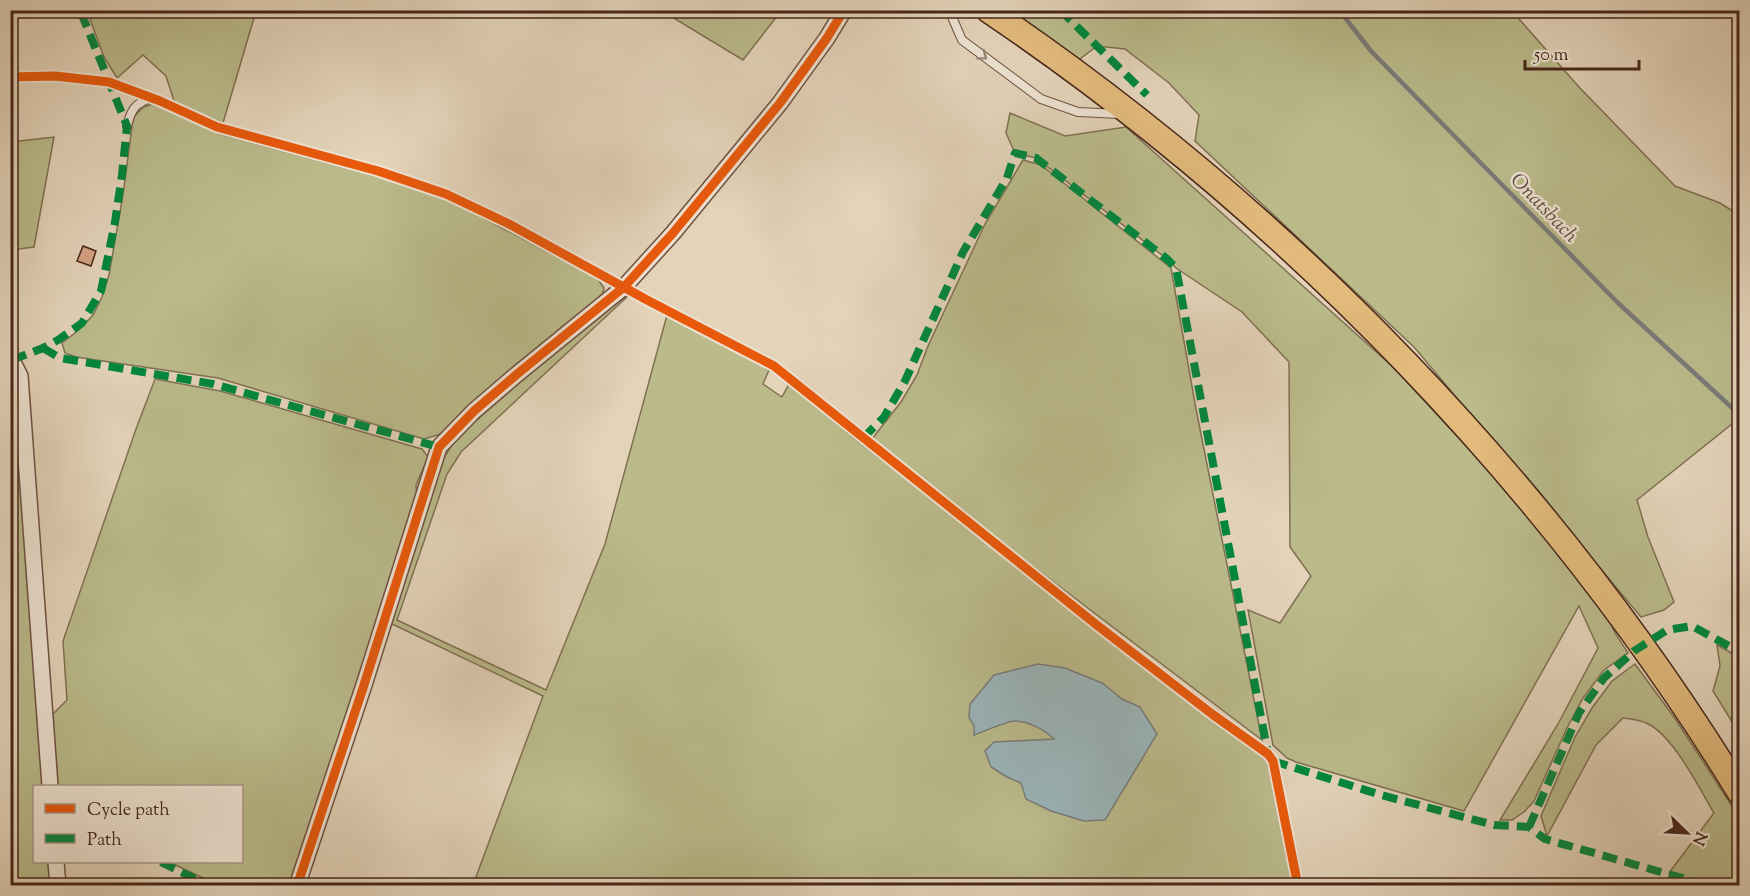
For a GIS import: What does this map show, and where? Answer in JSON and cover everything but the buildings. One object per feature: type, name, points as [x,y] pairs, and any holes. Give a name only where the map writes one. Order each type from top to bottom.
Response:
[{"type":"main road","points":[[988,10],[1131,115],[1195,167],[1284,244],[1394,351],[1528,499],[1580,563],[1661,673],[1740,793]]},
{"type":"street","points":[[297,885],[364,685],[439,447],[474,411],[624,287],[673,233],[780,103],[827,38],[844,10]]},
{"type":"street","points":[[11,359],[20,376],[50,785]]},
{"type":"street","points":[[56,863],[58,885]]},
{"type":"lane","points":[[950,10],[962,40],[1041,99],[1078,112],[1131,115]]},
{"type":"lane","points":[[127,126],[131,112],[141,101],[151,98]]},
{"type":"lane","points":[[624,287],[774,366],[1098,626],[1212,714],[1268,753],[1273,761],[1298,885]]},
{"type":"green space","points":[[87,11],[256,11],[223,123],[175,104],[166,76],[143,55],[117,78],[104,57]]},
{"type":"green space","points":[[662,11],[781,11],[743,60]]},
{"type":"green space","points":[[1004,11],[1512,11],[1579,87],[1675,186],[1720,203],[1739,215],[1739,422],[1737,420],[1637,500],[1648,537],[1674,602],[1664,610],[1641,617],[1414,347],[1195,141],[1199,115],[1169,83],[1125,49],[1097,46],[1076,62]]},
{"type":"green space","points":[[155,104],[220,134],[401,183],[455,203],[597,278],[604,288],[602,298],[444,433],[424,439],[218,378],[76,357],[65,353],[62,343],[93,315],[102,297],[109,275],[123,195],[133,119],[142,108]]},
{"type":"green space","points":[[1010,113],[1065,136],[1126,127],[1393,367],[1493,475],[1563,558],[1608,618],[1628,653],[1604,670],[1583,698],[1534,801],[1524,812],[1512,820],[1500,820],[1558,724],[1598,648],[1579,606],[1464,811],[1287,758],[1273,745],[1248,610],[1280,623],[1311,576],[1290,547],[1289,362],[1242,312],[1176,268],[1036,158],[1015,153],[1006,133]]},
{"type":"green space","points":[[54,137],[34,247],[11,250],[11,142]]},
{"type":"green space","points":[[1023,160],[1041,165],[1171,268],[1196,409],[1262,740],[1006,546],[872,439],[901,402],[917,375],[928,346],[985,224]]},
{"type":"green space","points":[[628,296],[461,452],[447,474],[397,620],[546,690],[605,544],[667,315],[769,370],[763,384],[782,397],[789,384],[855,439],[1267,760],[1292,885],[473,885],[543,696],[390,623],[441,463],[456,438],[616,299]]},
{"type":"green space","points":[[10,377],[17,384],[46,785],[33,785],[33,863],[51,863],[53,885],[11,885]]},
{"type":"green space","points":[[155,379],[220,391],[422,449],[428,457],[416,485],[417,500],[291,885],[218,885],[171,863],[243,863],[243,785],[55,785],[51,716],[67,700],[63,641]]},
{"type":"green space","points":[[1717,645],[1739,657],[1739,733],[1713,691],[1720,666]]},
{"type":"green space","points":[[1635,664],[1676,720],[1739,817],[1739,885],[1699,885],[1669,873],[1714,813],[1677,752],[1659,732],[1640,721],[1623,718],[1596,745],[1547,836],[1541,816],[1575,737],[1592,708],[1612,681]]},
{"type":"water","points":[[1038,664],[1065,668],[1102,683],[1122,699],[1140,707],[1157,734],[1105,820],[1084,821],[1051,811],[1026,799],[1021,783],[991,767],[985,751],[994,742],[1054,739],[1046,732],[1031,724],[1011,721],[974,735],[974,726],[969,717],[970,704],[994,675]]},
{"type":"waterway","name":"Onatsbach","points":[[1339,10],[1371,51],[1618,303],[1740,415]]},
{"type":"marked path","points":[[12,360],[43,348],[82,323],[101,291],[115,222],[127,126],[80,10]]},
{"type":"marked path","points":[[1060,10],[1147,95]]},
{"type":"marked path","points":[[863,438],[884,417],[905,381],[963,252],[1007,178],[1015,153],[1036,158],[1176,268],[1268,754]]},
{"type":"marked path","points":[[43,348],[60,358],[213,384],[439,447]]},
{"type":"marked path","points":[[1529,827],[1579,713],[1604,678],[1634,651],[1667,630],[1692,626],[1740,652]]},
{"type":"marked path","points":[[1273,761],[1381,795],[1494,825],[1529,827],[1545,839],[1710,886]]},
{"type":"marked path","points":[[163,863],[209,886]]},
{"type":"cycle path","points":[[297,886],[364,685],[439,447],[474,411],[624,287],[673,233],[780,103],[827,38],[844,10]]},
{"type":"cycle path","points":[[10,77],[55,76],[109,82],[160,101],[217,127],[378,171],[446,194],[509,224],[647,300],[774,366],[1098,626],[1268,754],[1273,761],[1298,886]]}]
